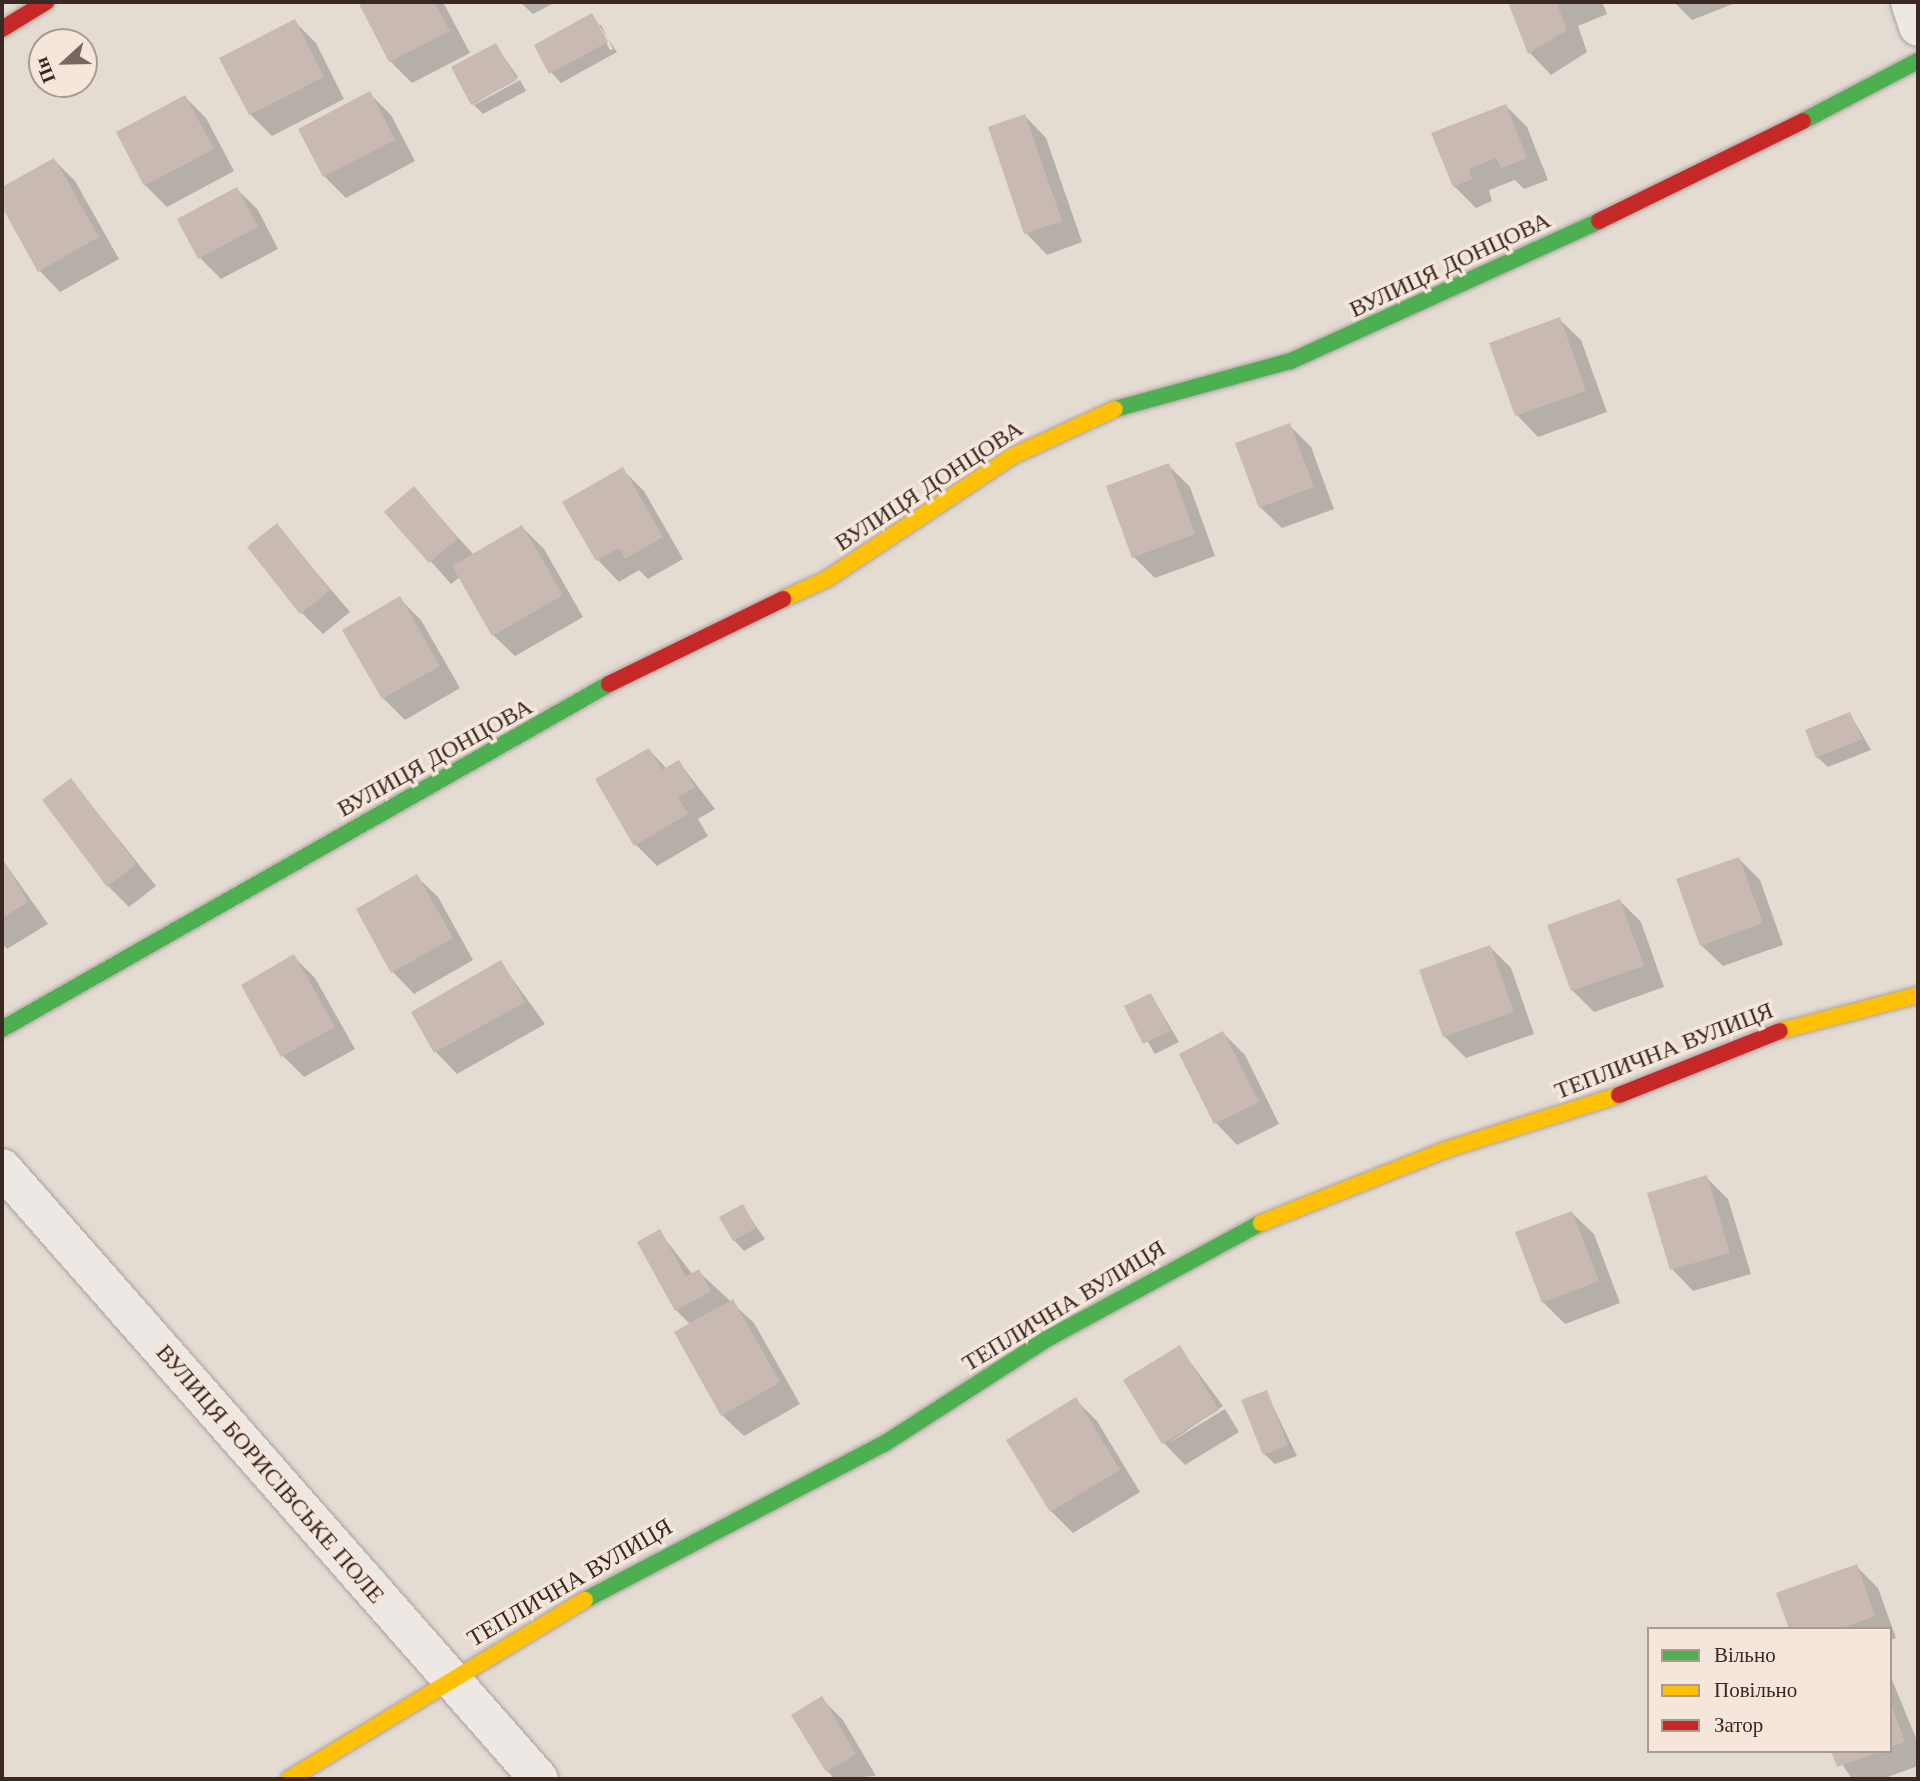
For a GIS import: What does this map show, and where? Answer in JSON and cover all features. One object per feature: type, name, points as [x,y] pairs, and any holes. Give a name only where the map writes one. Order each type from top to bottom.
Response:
[{"type":"street","points":[[2,29],[46,2]]},
{"type":"street","points":[[1910,2],[1918,27]]},
{"type":"street","name":"ВУЛИЦЯ ДОНЦОВА","points":[[2,1030],[663,653],[827,579],[979,477],[1068,426],[1149,396],[1291,361],[1362,332],[1727,161],[1918,61]]},
{"type":"street","name":"ТЕПЛИЧНА ВУЛИЦЯ","points":[[289,1779],[650,1561],[884,1444],[1069,1326],[1250,1228],[1445,1150],[1642,1088],[1787,1028],[1918,995]]},
{"type":"street","name":"ВУЛИЦЯ БОРИСІВСЬКЕ ПОЛЕ","points":[[2,1168],[449,1681],[539,1779]]},
{"type":"building","points":[[358,2],[434,2],[450,31],[389,62]]},
{"type":"building","points":[[1508,2],[1563,2],[1557,4],[1567,30],[1528,54]]},
{"type":"building","points":[[592,13],[608,42],[549,74],[534,45]]},
{"type":"building","points":[[295,19],[324,77],[249,115],[219,58]]},
{"type":"building","points":[[496,43],[517,80],[471,105],[451,67]]},
{"type":"building","points":[[370,91],[395,140],[323,177],[298,129]]},
{"type":"building","points":[[185,95],[214,149],[144,186],[116,132]]},
{"type":"building","points":[[1506,104],[1527,158],[1501,168],[1496,158],[1469,169],[1472,179],[1453,187],[1431,133]]},
{"type":"building","points":[[1025,114],[1062,221],[1024,234],[988,127]]},
{"type":"building","points":[[54,158],[99,237],[38,272],[2,207],[2,187]]},
{"type":"building","points":[[237,187],[258,227],[198,259],[177,219]]},
{"type":"building","points":[[1560,317],[1586,391],[1515,416],[1489,343]]},
{"type":"building","points":[[1290,423],[1314,487],[1259,508],[1235,443]]},
{"type":"building","points":[[1169,463],[1195,534],[1132,558],[1106,486]]},
{"type":"building","points":[[623,467],[663,537],[625,559],[619,548],[596,561],[562,502]]},
{"type":"building","points":[[414,486],[458,538],[429,563],[384,512]]},
{"type":"building","points":[[277,523],[330,590],[300,614],[247,547]]},
{"type":"building","points":[[522,525],[563,595],[492,636],[452,566]]},
{"type":"building","points":[[400,596],[440,666],[382,699],[342,630]]},
{"type":"building","points":[[1850,712],[1862,739],[1816,758],[1805,730]]},
{"type":"building","points":[[649,748],[662,770],[679,760],[695,787],[678,797],[688,814],[634,846],[595,779]]},
{"type":"building","points":[[71,778],[136,864],[107,887],[42,800]]},
{"type":"building","points":[[1739,857],[1763,923],[1700,946],[1676,879]]},
{"type":"building","points":[[2,858],[28,902],[2,918]]},
{"type":"building","points":[[417,874],[453,938],[391,973],[356,909]]},
{"type":"building","points":[[1620,899],[1644,966],[1571,991],[1547,925]]},
{"type":"building","points":[[1490,945],[1514,1012],[1443,1037],[1419,970]]},
{"type":"building","points":[[294,954],[335,1027],[281,1057],[241,985]]},
{"type":"building","points":[[501,960],[525,1002],[434,1053],[411,1012]]},
{"type":"building","points":[[1151,993],[1170,1031],[1143,1044],[1124,1006]]},
{"type":"building","points":[[1223,1031],[1259,1102],[1214,1124],[1179,1054]]},
{"type":"building","points":[[1707,1175],[1730,1253],[1670,1270],[1647,1193]]},
{"type":"building","points":[[743,1204],[756,1228],[733,1241],[719,1217]]},
{"type":"building","points":[[1572,1211],[1599,1281],[1542,1303],[1515,1232]]},
{"type":"building","points":[[660,1229],[686,1277],[699,1269],[711,1291],[675,1311],[637,1242]]},
{"type":"building","points":[[733,1299],[780,1382],[721,1416],[674,1332]]},
{"type":"building","points":[[1180,1345],[1219,1410],[1162,1444],[1123,1380]]},
{"type":"building","points":[[1267,1390],[1288,1445],[1263,1455],[1241,1400]]},
{"type":"building","points":[[1076,1397],[1120,1470],[1050,1512],[1006,1440]]},
{"type":"building","points":[[1857,1564],[1875,1616],[1845,1627],[1788,1627],[1776,1593]]},
{"type":"building","points":[[822,1696],[856,1754],[826,1772],[791,1715]]},
{"type":"building","points":[[1892,1706],[1905,1742],[1892,1746]]},
{"type":"building","points":[[1832,1753],[1876,1753],[1837,1767]]},
{"type":"traffic: fast","points":[[1803,121],[1918,61]]},
{"type":"traffic: fast","points":[[1115,409],[1291,361],[1599,221]]},
{"type":"traffic: fast","points":[[2,1029],[609,684]]},
{"type":"traffic: fast","points":[[585,1600],[884,1444],[1047,1339],[1261,1223]]},
{"type":"traffic: slow","points":[[783,599],[827,579],[1013,456],[1115,409]]},
{"type":"traffic: slow","points":[[1780,1031],[1918,995]]},
{"type":"traffic: slow","points":[[1261,1223],[1445,1150],[1619,1095]]},
{"type":"traffic: slow","points":[[289,1779],[585,1600]]},
{"type":"traffic: jam","points":[[2,29],[46,2]]},
{"type":"traffic: jam","points":[[1599,221],[1803,121]]},
{"type":"traffic: jam","points":[[609,684],[783,599]]},
{"type":"traffic: jam","points":[[1619,1095],[1780,1031]]}]
